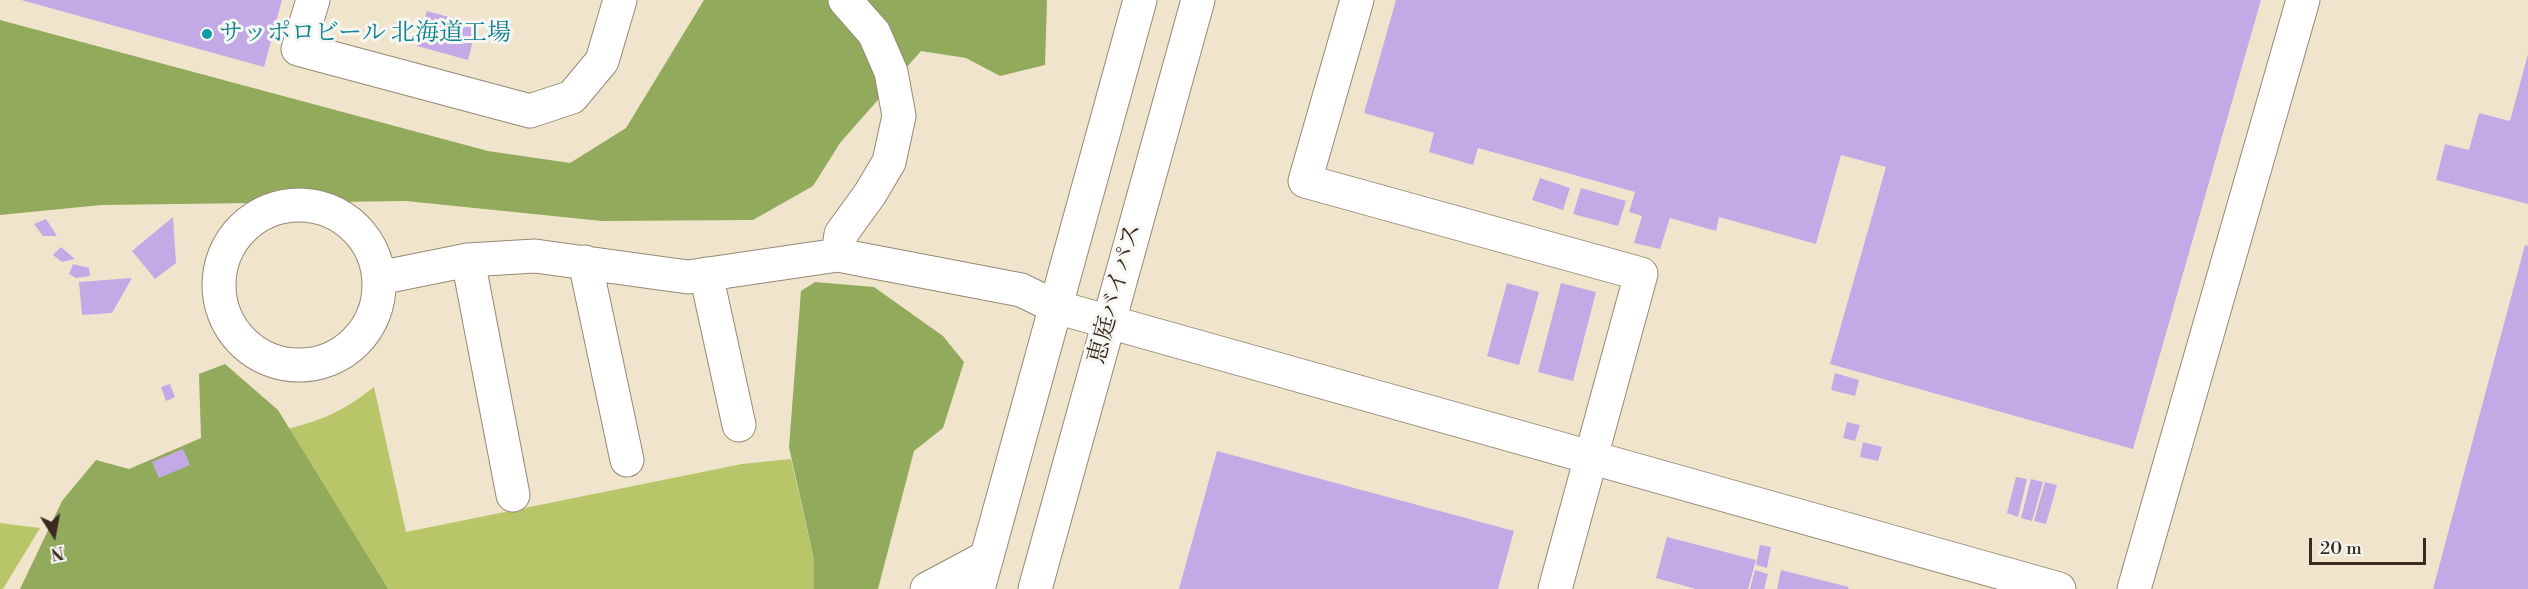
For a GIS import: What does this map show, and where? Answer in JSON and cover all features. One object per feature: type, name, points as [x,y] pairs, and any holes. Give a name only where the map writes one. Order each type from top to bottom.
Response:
[{"type":"main road","points":[[313,0],[298,49],[530,111],[573,97],[602,61],[620,0]]},
{"type":"main road","points":[[838,255],[841,234],[870,194],[889,162],[899,116],[891,72],[874,33],[845,0]]},
{"type":"main road","points":[[978,589],[1140,0]]},
{"type":"main road","name":"恵庭バイパス","points":[[1039,585],[1198,0]]},
{"type":"main road","points":[[1357,0],[1305,181],[1641,274],[1555,589]]},
{"type":"main road","points":[[2134,589],[2303,0]]},
{"type":"main road","points":[[308,205],[334,212],[357,228],[372,251],[380,278],[377,303],[368,326],[351,346],[330,359],[305,365],[279,363],[256,353],[237,335],[224,313],[219,289],[222,262],[234,237],[255,218],[280,207],[289,206],[308,205]]},
{"type":"main road","points":[[380,278],[468,260],[535,256],[688,277],[838,255],[1021,290],[1056,308],[2059,589]]},
{"type":"main road","points":[[468,260],[513,495]]},
{"type":"main road","points":[[585,262],[627,460]]},
{"type":"main road","points":[[706,274],[739,425]]},
{"type":"main road","points":[[927,589],[987,556]]},
{"type":"green space","points":[[704,0],[1047,0],[1045,65],[1000,76],[966,58],[921,51],[840,143],[813,186],[753,220],[602,221],[406,201],[101,205],[0,215],[0,20],[488,151],[570,163],[626,128]]},
{"type":"green space","points":[[815,282],[874,287],[943,336],[964,362],[943,428],[914,451],[878,589],[814,589],[814,560],[789,447],[801,291]]},
{"type":"green space","points":[[225,364],[278,410],[388,589],[20,589],[62,501],[96,460],[129,469],[201,438],[199,374]]},
{"type":"green space","points":[[374,387],[406,532],[742,464],[791,459],[814,560],[814,589],[369,589],[273,433],[338,411]]},
{"type":"green space","points":[[0,523],[40,528],[3,589],[0,589]]},
{"type":"building","name":"サッポロビール 北海道工場","points":[[21,0],[282,0],[264,67]]},
{"type":"building","points":[[1396,0],[2261,0],[2133,449],[1830,364],[1886,167],[1841,155],[1816,244],[1719,217],[1716,231],[1670,218],[1660,249],[1634,243],[1642,216],[1629,212],[1635,192],[1478,148],[1473,165],[1429,152],[1434,133],[1364,113]]},
{"type":"building","points":[[427,11],[477,25],[468,60],[417,46]]},
{"type":"building","points":[[2528,54],[2528,204],[2436,180],[2445,144],[2469,150],[2479,113],[2510,121]]},
{"type":"building","points":[[1540,178],[1570,188],[1563,210],[1532,200]]},
{"type":"building","points":[[1581,188],[1626,201],[1618,226],[1573,214]]},
{"type":"building","points":[[173,217],[176,263],[155,279],[132,251]]},
{"type":"building","points":[[46,219],[57,236],[43,236],[34,224]]},
{"type":"building","points":[[2525,245],[2528,246],[2528,589],[2433,589]]},
{"type":"building","points":[[61,247],[75,259],[62,262],[53,255]]},
{"type":"building","points":[[73,264],[89,268],[90,276],[76,278],[69,274]]},
{"type":"building","points":[[132,278],[112,313],[82,315],[79,282]]},
{"type":"building","points":[[1507,283],[1539,292],[1519,365],[1487,356]]},
{"type":"building","points":[[1561,283],[1596,292],[1573,381],[1538,372]]},
{"type":"building","points":[[1835,373],[1859,380],[1855,396],[1831,390]]},
{"type":"building","points":[[170,384],[175,397],[166,401],[161,387]]},
{"type":"building","points":[[1847,422],[1860,425],[1855,441],[1843,438]]},
{"type":"building","points":[[1863,442],[1882,447],[1878,461],[1860,457]]},
{"type":"building","points":[[183,449],[190,465],[159,478],[152,462]]},
{"type":"building","points":[[1217,451],[1514,531],[1498,589],[1179,589]]},
{"type":"building","points":[[2016,477],[2027,479],[2018,517],[2007,513]]},
{"type":"building","points":[[2031,479],[2043,482],[2032,521],[2021,518]]},
{"type":"building","points":[[2045,482],[2057,485],[2046,524],[2034,521]]},
{"type":"building","points":[[1667,537],[1756,560],[1748,589],[1696,589],[1656,578]]},
{"type":"building","points":[[1760,545],[1771,547],[1767,568],[1756,565]]},
{"type":"building","points":[[1755,570],[1768,574],[1764,589],[1750,589]]},
{"type":"building","points":[[1781,570],[1849,587],[1848,589],[1777,589]]},
{"type":"place","name":"サッポロビール 北海道工場","points":[[207,34]]}]
